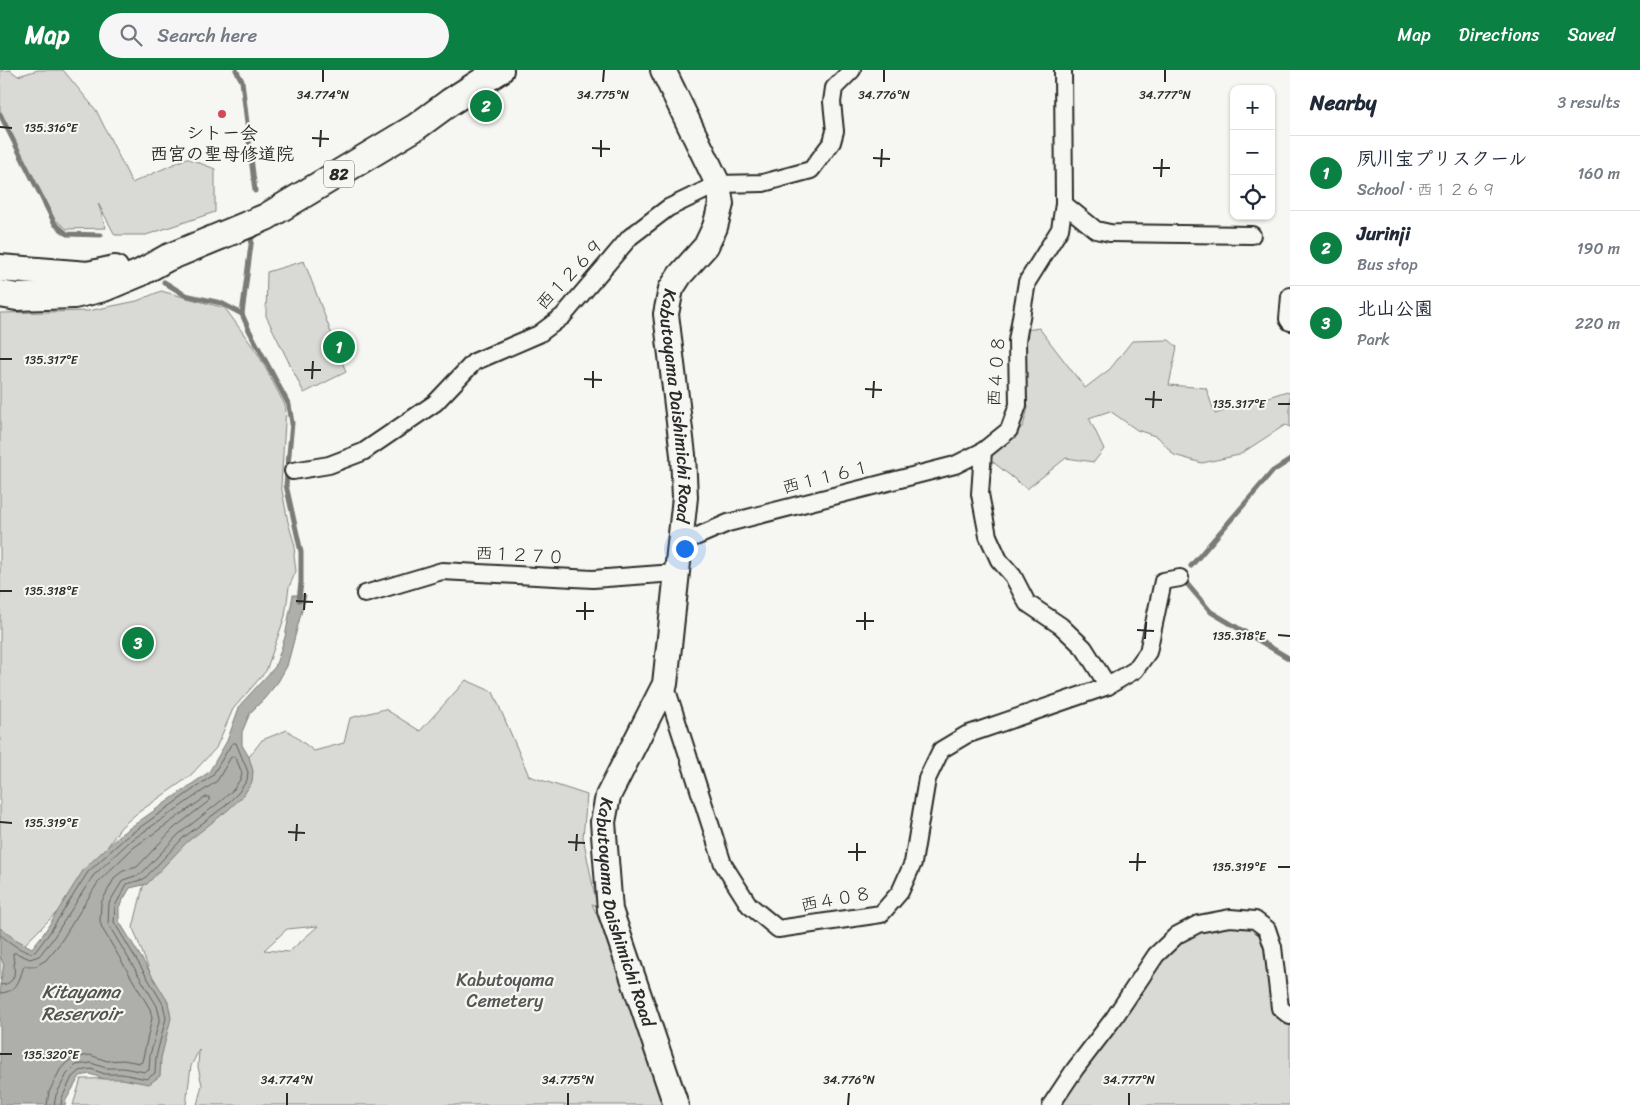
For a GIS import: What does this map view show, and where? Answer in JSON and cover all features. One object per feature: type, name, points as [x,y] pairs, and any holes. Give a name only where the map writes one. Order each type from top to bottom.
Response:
[{"type":"main road","name":"82","points":[[0,294],[17,297],[74,295],[104,288],[140,273],[167,258],[266,217],[416,127],[450,102],[500,70]]},
{"type":"main road","name":"82","points":[[0,268],[88,275],[167,258]]},
{"type":"street","name":"Kabutoyama Daishimichi Road","points":[[662,70],[718,184],[721,204],[715,227],[706,246],[680,275],[671,289],[666,314],[683,455],[684,497],[664,684],[608,796],[603,822],[610,910],[676,1105]]},
{"type":"street","points":[[718,184],[763,183],[811,170],[832,142],[835,131],[832,102],[834,88],[852,70]]},
{"type":"street","name":"西４０８","points":[[983,451],[1009,430],[1018,404],[1017,341],[1027,282],[1060,229],[1064,204],[1062,70]]},
{"type":"street","name":"西１２６９","points":[[293,471],[329,465],[363,452],[435,403],[474,362],[539,334],[563,316],[630,237],[668,208],[718,184]]},
{"type":"street","points":[[1064,204],[1096,230],[1110,233],[1252,235]]},
{"type":"street","points":[[1290,296],[1288,320],[1290,322]]},
{"type":"street","points":[[983,451],[980,494],[988,536],[999,560],[1013,576],[1028,603],[1061,626],[1084,648],[1108,686]]},
{"type":"street","name":"西１１６１","points":[[679,544],[728,523],[955,465],[983,451]]},
{"type":"street","name":"西１２７０","points":[[365,594],[442,571],[593,579],[675,573]]},
{"type":"street","name":"西４０８","points":[[664,684],[723,864],[749,905],[778,929],[881,914],[900,892],[913,863],[927,779],[941,750],[966,735],[1108,686],[1135,670],[1148,652],[1163,581],[1180,578]]},
{"type":"street","points":[[1051,1105],[1156,956],[1177,935],[1198,924],[1230,918],[1255,920],[1267,929],[1274,947],[1280,1008],[1290,1016]]},
{"type":"green space","points":[[10,70],[18,76],[38,70],[63,70],[96,110],[132,183],[187,158],[215,169],[215,212],[146,235],[115,235],[98,203],[106,228],[67,229],[53,218],[0,111],[0,71]]},
{"type":"green space","points":[[304,261],[346,372],[304,393],[266,316],[267,272]]},
{"type":"green space","points":[[161,291],[225,308],[258,354],[286,407],[281,485],[295,546],[296,571],[289,587],[285,616],[266,671],[233,709],[216,748],[189,777],[136,814],[121,827],[75,894],[12,957],[0,980],[0,313],[88,311],[137,301]]},
{"type":"green space","points":[[1039,328],[1085,388],[1110,369],[1132,341],[1169,340],[1177,347],[1169,385],[1206,388],[1215,414],[1284,392],[1290,393],[1290,427],[1285,425],[1239,455],[1202,463],[1174,455],[1158,437],[1137,430],[1110,411],[1089,418],[1104,449],[1094,462],[1066,458],[1027,489],[988,458],[1023,426],[1028,408],[1020,331]]},
{"type":"green space","name":"Kabutoyama Cemetery","points":[[466,680],[493,692],[529,776],[587,795],[583,837],[597,906],[592,904],[614,954],[665,1105],[197,1105],[202,1085],[198,1067],[199,1050],[191,1066],[186,1105],[73,1105],[81,1079],[145,1078],[169,1022],[133,928],[149,862],[198,823],[262,740],[287,730],[314,751],[344,743],[350,718],[385,709],[420,731]],"holes":[[[318,926],[289,952],[264,950],[287,929]]]},
{"type":"green space","points":[[1230,923],[1253,927],[1263,933],[1290,1023],[1290,1105],[1060,1105],[1160,960],[1180,941],[1200,931]]},
{"type":"water","name":"Kitayama Reservoir","points":[[293,595],[306,595],[287,666],[278,682],[250,713],[242,732],[242,745],[249,757],[253,771],[252,782],[243,796],[187,842],[147,884],[130,888],[119,907],[119,921],[168,1002],[171,1018],[161,1058],[160,1076],[149,1084],[122,1079],[104,1079],[90,1074],[80,1076],[65,1105],[0,1105],[0,985],[4,965],[0,956],[0,928],[32,948],[44,933],[84,869],[121,834],[209,772],[227,741],[240,705],[275,667],[285,637]]},
{"type":"waterway","points":[[236,70],[242,81],[255,191]]},
{"type":"waterway","points":[[0,114],[55,224],[67,234],[101,235]]},
{"type":"waterway","points":[[252,237],[242,314],[289,405],[292,423],[286,485],[301,552],[299,600]]},
{"type":"waterway","points":[[164,282],[185,295],[221,303],[242,314]]},
{"type":"waterway","points":[[1191,566],[1273,471],[1290,460]]},
{"type":"waterway","points":[[1188,585],[1211,612],[1290,659]]},
{"type":"place","name":"Jurinji","points":[[486,106]]},
{"type":"place","name":"シトー会 西宮の聖母修道院","points":[[222,114]]},
{"type":"place","name":"夙川宝プリスクール","points":[[339,347]]},
{"type":"place","name":"北山公園","points":[[138,643]]}]
